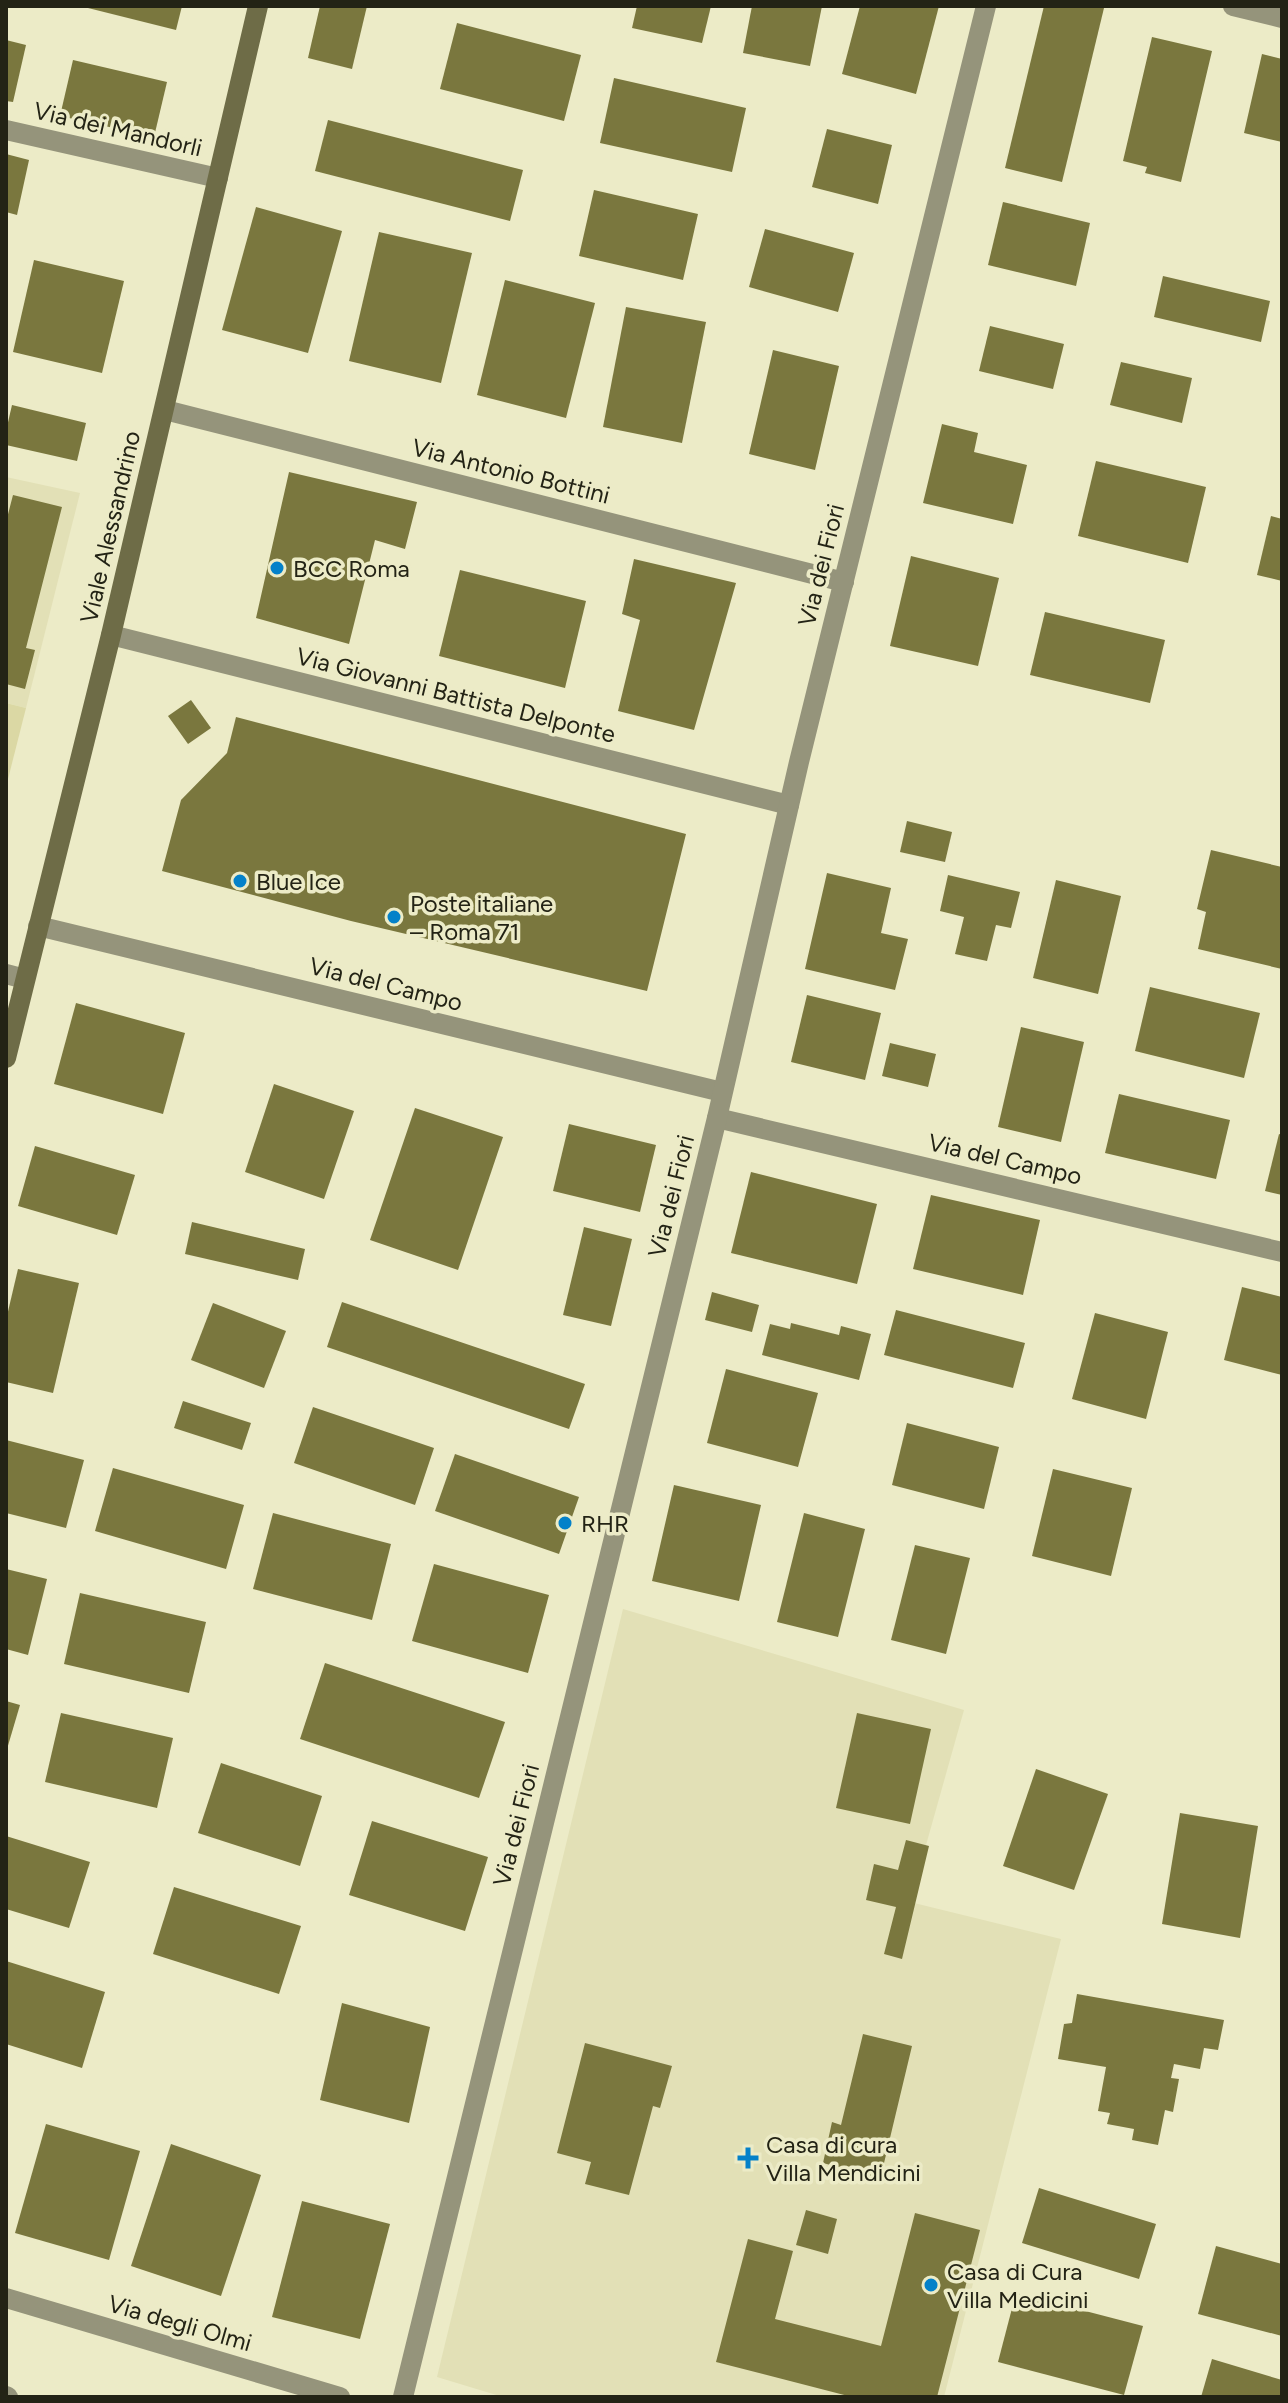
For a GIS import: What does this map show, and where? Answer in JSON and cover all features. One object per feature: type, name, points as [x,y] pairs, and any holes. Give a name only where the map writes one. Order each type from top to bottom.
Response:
[{"type":"street","name":"Viale Alessandrino","points":[[6,1058],[16,976],[38,926],[111,635],[258,6]]},
{"type":"street","name":"Via dei Fiori","points":[[403,2397],[986,6]]},
{"type":"street","points":[[1233,6],[1282,18]]},
{"type":"street","name":"Via dei Mandorli","points":[[6,130],[218,178]]},
{"type":"street","name":"Via Antonio Bottini","points":[[165,410],[844,582]]},
{"type":"street","name":"Via Giovanni Battista Delponte","points":[[111,635],[789,805]]},
{"type":"street","name":"Via del Campo","points":[[38,926],[722,1092]]},
{"type":"street","name":"Via del Campo","points":[[717,1118],[1282,1252]]},
{"type":"street","name":"Via degli Olmi","points":[[6,2298],[340,2397]]},
{"type":"shaded area","points":[[6,477],[80,493],[26,708],[6,703]]},
{"type":"shaded area","points":[[6,703],[26,708],[6,787]]},
{"type":"shaded area","name":"Casa di cura Villa Mendicini","points":[[623,1609],[964,1710],[910,1902],[1061,1939],[944,2397],[503,2397],[437,2377]]},
{"type":"building","points":[[80,6],[182,6],[176,30]]},
{"type":"building","points":[[320,6],[367,6],[352,69],[308,58]]},
{"type":"building","points":[[637,6],[711,6],[702,43],[632,28]]},
{"type":"building","points":[[752,6],[822,6],[810,66],[743,53]]},
{"type":"building","points":[[860,6],[939,6],[916,94],[842,74]]},
{"type":"building","points":[[1044,6],[1104,8],[1062,182],[1005,168]]},
{"type":"building","points":[[457,23],[581,55],[564,121],[440,89]]},
{"type":"building","points":[[1152,37],[1212,51],[1181,182],[1145,173],[1147,167],[1123,161]]},
{"type":"building","points":[[6,40],[26,45],[13,102],[6,101]]},
{"type":"building","points":[[1262,54],[1282,59],[1282,142],[1244,133]]},
{"type":"building","points":[[73,60],[167,82],[154,137],[60,116]]},
{"type":"building","points":[[614,78],[746,108],[732,172],[600,143]]},
{"type":"building","points":[[328,120],[523,170],[510,221],[315,171]]},
{"type":"building","points":[[827,129],[892,145],[878,204],[812,187]]},
{"type":"building","points":[[6,154],[29,160],[17,215],[6,212]]},
{"type":"building","points":[[594,190],[698,214],[683,280],[579,256]]},
{"type":"building","points":[[1003,202],[1090,223],[1076,286],[988,265]]},
{"type":"building","points":[[256,207],[342,231],[308,353],[222,330]]},
{"type":"building","points":[[765,229],[854,253],[838,312],[749,287]]},
{"type":"building","points":[[379,232],[472,253],[441,383],[349,361]]},
{"type":"building","points":[[34,260],[124,281],[102,373],[13,352]]},
{"type":"building","points":[[1163,276],[1270,301],[1261,342],[1154,317]]},
{"type":"building","points":[[505,280],[595,303],[566,418],[477,395]]},
{"type":"building","points":[[626,307],[706,322],[682,443],[603,427]]},
{"type":"building","points":[[990,326],[1064,344],[1053,389],[979,371]]},
{"type":"building","points":[[773,350],[839,366],[815,470],[749,454]]},
{"type":"building","points":[[1121,362],[1192,378],[1182,423],[1110,405]]},
{"type":"building","points":[[12,405],[86,423],[77,461],[6,445]]},
{"type":"building","points":[[942,424],[978,433],[974,452],[1027,465],[1013,524],[923,503]]},
{"type":"building","points":[[1096,461],[1206,487],[1188,563],[1078,536]]},
{"type":"building","points":[[289,472],[417,502],[405,549],[375,540],[349,644],[256,618]]},
{"type":"building","points":[[13,495],[62,507],[26,648],[35,650],[25,689],[6,684],[6,522]]},
{"type":"building","points":[[1271,516],[1282,519],[1282,581],[1257,575]]},
{"type":"building","points":[[911,556],[999,578],[978,666],[890,646]]},
{"type":"building","points":[[634,559],[736,583],[694,730],[618,711],[640,620],[622,614]]},
{"type":"building","points":[[460,570],[586,601],[565,688],[439,656]]},
{"type":"building","points":[[1045,612],[1165,640],[1150,703],[1030,675]]},
{"type":"building","points":[[191,700],[211,728],[188,744],[168,716]]},
{"type":"building","points":[[236,717],[686,834],[647,991],[351,921],[162,871],[181,800],[227,753]]},
{"type":"building","points":[[907,821],[952,832],[945,862],[900,852]]},
{"type":"building","points":[[1211,850],[1282,867],[1282,969],[1198,949],[1206,912],[1197,909]]},
{"type":"building","points":[[827,873],[891,888],[881,933],[908,939],[895,990],[805,969]]},
{"type":"building","points":[[948,875],[1020,892],[1011,928],[996,925],[987,961],[955,954],[964,917],[940,911]]},
{"type":"building","points":[[1056,880],[1121,896],[1098,994],[1033,978]]},
{"type":"building","points":[[1150,987],[1260,1013],[1244,1078],[1135,1051]]},
{"type":"building","points":[[807,995],[881,1013],[865,1080],[791,1062]]},
{"type":"building","points":[[76,1003],[185,1033],[163,1114],[54,1084]]},
{"type":"building","points":[[1021,1027],[1084,1042],[1061,1142],[998,1127]]},
{"type":"building","points":[[890,1043],[936,1054],[928,1087],[882,1076]]},
{"type":"building","points":[[274,1084],[354,1111],[324,1199],[245,1172]]},
{"type":"building","points":[[1119,1094],[1230,1120],[1216,1179],[1105,1153]]},
{"type":"building","points":[[415,1108],[503,1137],[458,1270],[370,1240]]},
{"type":"building","points":[[569,1124],[656,1145],[640,1212],[553,1191]]},
{"type":"building","points":[[1279,1134],[1282,1135],[1282,1195],[1265,1191]]},
{"type":"building","points":[[35,1146],[135,1175],[117,1235],[18,1206]]},
{"type":"building","points":[[751,1172],[877,1204],[857,1284],[731,1253]]},
{"type":"building","points":[[931,1195],[1040,1220],[1023,1295],[913,1269]]},
{"type":"building","points":[[192,1222],[305,1249],[298,1280],[185,1254]]},
{"type":"building","points":[[584,1227],[632,1239],[611,1326],[563,1315]]},
{"type":"building","points":[[18,1269],[79,1283],[53,1393],[6,1382],[6,1320]]},
{"type":"building","points":[[1242,1287],[1282,1297],[1282,1375],[1224,1360]]},
{"type":"building","points":[[712,1292],[759,1305],[752,1332],[705,1320]]},
{"type":"building","points":[[342,1302],[585,1384],[569,1429],[327,1347]]},
{"type":"building","points":[[213,1303],[286,1331],[264,1388],[191,1360]]},
{"type":"building","points":[[896,1310],[1025,1343],[1013,1388],[884,1355]]},
{"type":"building","points":[[1095,1313],[1168,1332],[1146,1419],[1072,1399]]},
{"type":"building","points":[[791,1323],[839,1335],[841,1326],[871,1334],[859,1380],[762,1355],[770,1324],[790,1329]]},
{"type":"building","points":[[726,1369],[818,1393],[798,1467],[707,1443]]},
{"type":"building","points":[[183,1401],[251,1423],[242,1450],[174,1428]]},
{"type":"building","points":[[313,1407],[434,1448],[415,1505],[294,1463]]},
{"type":"building","points":[[907,1423],[999,1447],[984,1509],[892,1485]]},
{"type":"building","points":[[6,1440],[84,1460],[66,1528],[6,1513]]},
{"type":"building","points":[[455,1454],[579,1497],[559,1554],[435,1511]]},
{"type":"building","points":[[113,1468],[244,1505],[226,1569],[95,1531]]},
{"type":"building","points":[[1053,1469],[1132,1488],[1111,1576],[1032,1556]]},
{"type":"building","points":[[674,1485],[761,1505],[739,1601],[652,1581]]},
{"type":"building","points":[[273,1513],[391,1544],[372,1620],[253,1589]]},
{"type":"building","points":[[804,1513],[865,1529],[838,1637],[777,1622]]},
{"type":"building","points":[[915,1545],[970,1558],[946,1654],[891,1640]]},
{"type":"building","points":[[434,1564],[549,1595],[528,1673],[412,1641]]},
{"type":"building","points":[[6,1569],[47,1579],[28,1655],[6,1649]]},
{"type":"building","points":[[80,1593],[206,1622],[189,1693],[64,1664]]},
{"type":"building","points":[[325,1663],[505,1722],[479,1798],[300,1739]]},
{"type":"building","points":[[6,1701],[20,1705],[7,1749],[6,1749]]},
{"type":"building","points":[[61,1713],[173,1738],[157,1808],[45,1782]]},
{"type":"building","points":[[857,1713],[931,1729],[910,1824],[836,1808]]},
{"type":"building","points":[[221,1763],[322,1796],[300,1866],[198,1833]]},
{"type":"building","points":[[1036,1769],[1108,1794],[1074,1890],[1003,1866]]},
{"type":"building","points":[[1180,1813],[1258,1826],[1240,1938],[1162,1924]]},
{"type":"building","points":[[372,1821],[488,1857],[465,1931],[349,1895]]},
{"type":"building","points":[[6,1836],[90,1862],[69,1928],[6,1909]]},
{"type":"building","points":[[906,1840],[929,1846],[902,1959],[884,1954],[896,1907],[866,1900],[874,1864],[898,1870]]},
{"type":"building","points":[[174,1887],[301,1926],[279,1994],[153,1954]]},
{"type":"building","points":[[6,1961],[105,1992],[82,2068],[6,2044]]},
{"type":"building","points":[[1077,1994],[1224,2020],[1218,2050],[1204,2048],[1200,2069],[1174,2064],[1171,2078],[1179,2079],[1173,2112],[1165,2110],[1158,2145],[1132,2140],[1134,2129],[1107,2124],[1110,2113],[1098,2111],[1106,2067],[1058,2059],[1064,2024],[1072,2023]]},
{"type":"building","points":[[342,2003],[430,2027],[409,2123],[320,2100]]},
{"type":"building","points":[[863,2034],[912,2046],[879,2184],[847,2177],[849,2170],[823,2163],[832,2122],[841,2125]]},
{"type":"building","points":[[585,2043],[672,2066],[660,2108],[653,2106],[629,2195],[585,2184],[591,2162],[557,2153]]},
{"type":"building","points":[[46,2124],[140,2151],[109,2260],[15,2233]]},
{"type":"building","points":[[171,2144],[261,2175],[221,2296],[131,2266]]},
{"type":"building","points":[[1039,2188],[1156,2224],[1139,2279],[1022,2243]]},
{"type":"building","points":[[302,2201],[390,2224],[360,2339],[272,2317]]},
{"type":"building","points":[[806,2210],[837,2219],[828,2254],[796,2245]]},
{"type":"building","name":"Casa di Cura Villa Medicini","points":[[915,2213],[980,2230],[937,2397],[852,2397],[716,2362],[748,2239],[793,2251],[775,2319],[881,2346]]},
{"type":"building","points":[[1216,2246],[1282,2264],[1282,2336],[1198,2314]]},
{"type":"building","points":[[1016,2293],[1143,2326],[1124,2395],[998,2362]]},
{"type":"building","points":[[1212,2359],[1282,2380],[1282,2397],[1201,2397]]},
{"type":"place","name":"BCC Roma","points":[[277,568]]},
{"type":"place","name":"Blue Ice","points":[[240,881]]},
{"type":"place","name":"Poste italiane – Roma 71","points":[[394,917]]},
{"type":"place","name":"RHR","points":[[565,1523]]},
{"type":"place","name":"Casa di cura Villa Mendicini","points":[[748,2158]]},
{"type":"place","name":"Casa di Cura Villa Medicini","points":[[931,2285]]}]
